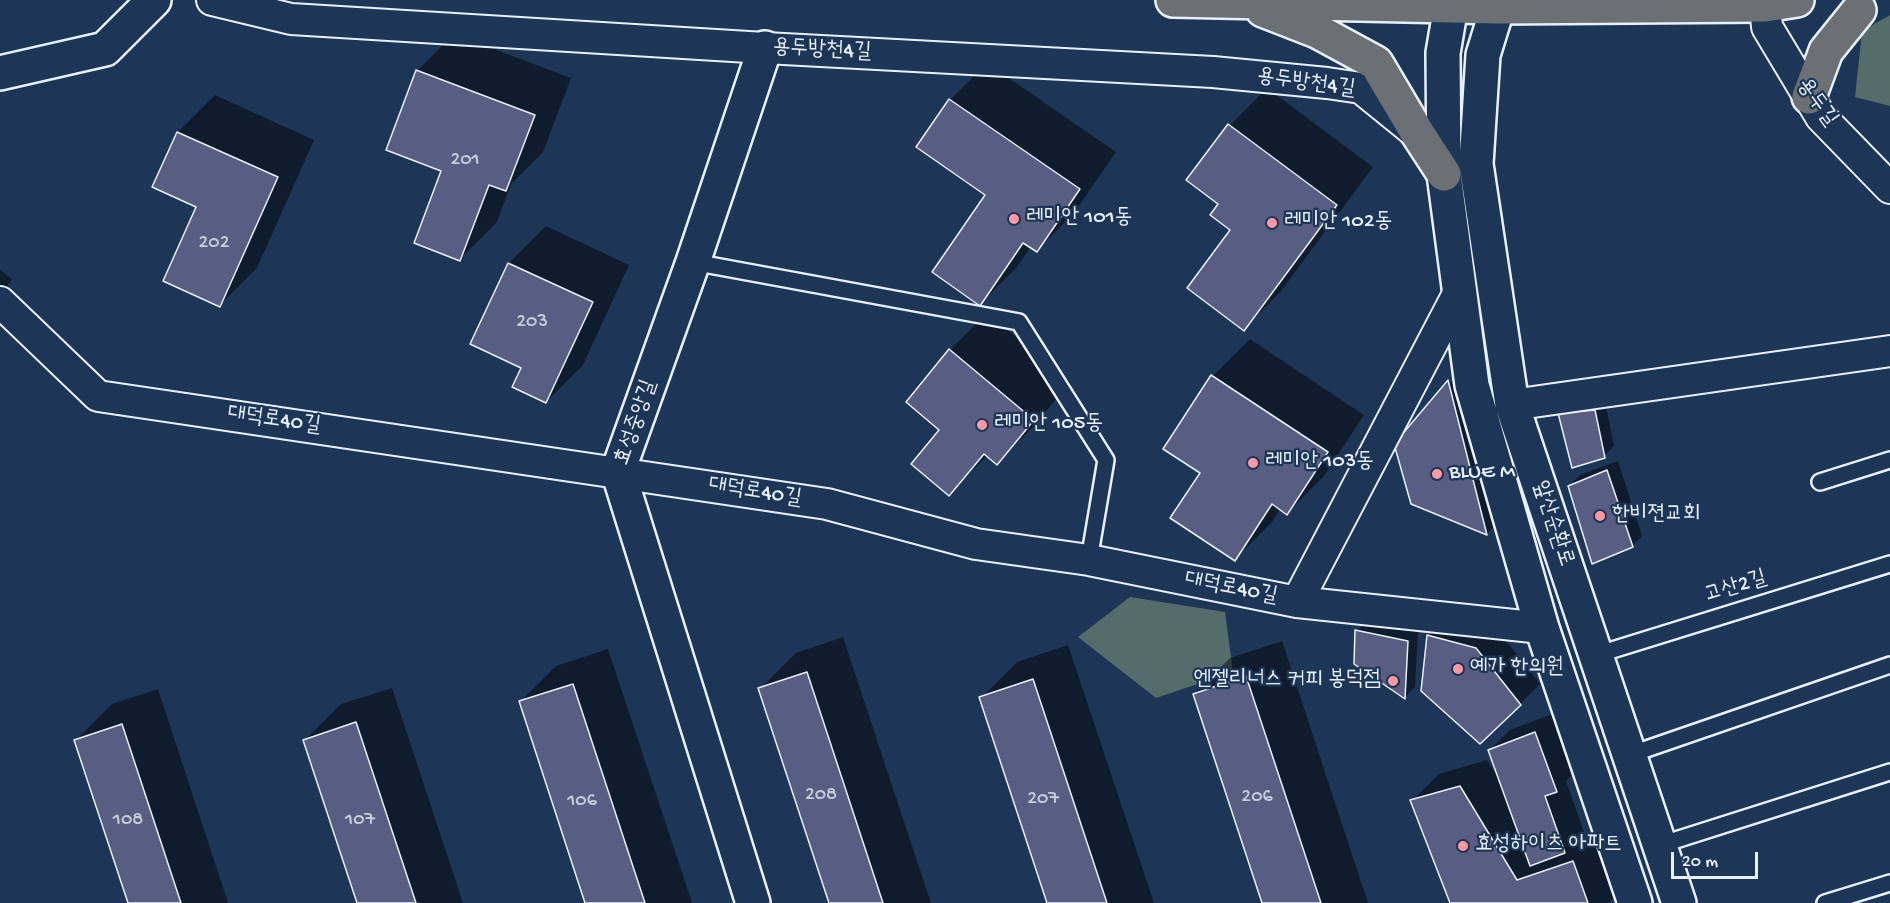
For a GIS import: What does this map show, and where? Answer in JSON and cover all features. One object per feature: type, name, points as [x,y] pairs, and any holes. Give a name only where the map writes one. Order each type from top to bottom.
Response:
[{"type":"highway","points":[[1173,0],[1765,5],[1797,0]]},
{"type":"highway","points":[[1239,1],[1317,31],[1376,63],[1444,174]]},
{"type":"highway","points":[[1809,97],[1826,51],[1859,10]]},
{"type":"main road","points":[[0,73],[105,49],[154,0]]},
{"type":"main road","name":"앞산순환로","points":[[1451,3],[1443,53],[1444,174],[1472,385],[1542,628],[1635,903]]},
{"type":"main road","name":"앞산순환로","points":[[1499,3],[1483,55],[1476,164],[1512,405],[1679,903]]},
{"type":"main road","name":"효성중앙길","points":[[753,903],[618,471],[693,262],[765,48]]},
{"type":"street","name":"용두방천4길","points":[[212,0],[291,19],[1213,72],[1327,83],[1361,88],[1418,134]]},
{"type":"street","name":"용두길","points":[[1765,5],[1767,27],[1821,117],[1890,188]]},
{"type":"street","points":[[1297,602],[1459,292]]},
{"type":"street","name":"대덕로40길","points":[[0,302],[98,396],[618,471],[827,504],[976,544],[1089,560],[1297,602],[1542,628]]},
{"type":"street","points":[[1512,405],[1890,351]]},
{"type":"lane","points":[[693,262],[1019,321],[1106,460],[1089,560]]},
{"type":"lane","points":[[1820,482],[1890,460]]},
{"type":"lane","name":"고산2길","points":[[1596,655],[1890,564]]},
{"type":"lane","points":[[1629,754],[1890,665]]},
{"type":"lane","points":[[1660,845],[1890,772]]},
{"type":"lane","points":[[1825,903],[1890,883]]},
{"type":"green space","points":[[1890,15],[1890,106],[1855,97],[1862,31]]},
{"type":"green space","points":[[1130,597],[1225,612],[1233,672],[1156,698],[1078,637]]},
{"type":"building","points":[[416,70],[535,115],[506,191],[489,185],[460,261],[414,243],[441,171],[386,150]]},
{"type":"building","name":"레미안 101동","points":[[949,99],[1080,189],[1037,252],[1023,243],[980,306],[932,272],[985,195],[916,147]]},
{"type":"building","name":"레미안 102동","points":[[1228,124],[1337,205],[1244,331],[1187,288],[1230,230],[1210,215],[1218,204],[1186,180]]},
{"type":"building","points":[[177,132],[278,177],[220,307],[163,281],[196,207],[152,187]]},
{"type":"building","points":[[508,263],[593,302],[546,403],[512,387],[521,368],[470,344]]},
{"type":"building","name":"레미안 105동","points":[[949,349],[1034,420],[997,465],[984,454],[949,496],[911,464],[939,430],[906,402]]},
{"type":"building","name":"레미안 103동","points":[[1211,375],[1328,452],[1287,515],[1272,504],[1235,561],[1170,518],[1200,473],[1163,449]]},
{"type":"building","name":"BLUE M","points":[[1448,380],[1487,535],[1411,504],[1394,444]]},
{"type":"building","points":[[1595,410],[1605,458],[1572,468],[1558,413]]},
{"type":"building","name":"한비젼교회","points":[[1607,470],[1633,547],[1592,564],[1568,486]]},
{"type":"building","name":"엔젤리너스 커피 봉덕점","points":[[1355,630],[1408,641],[1405,699],[1354,664]]},
{"type":"building","name":"예가 한의원","points":[[1427,635],[1476,648],[1521,705],[1480,744],[1421,691]]},
{"type":"building","points":[[807,672],[883,903],[829,903],[758,688]]},
{"type":"building","points":[[1246,676],[1321,903],[1262,903],[1193,694]]},
{"type":"building","points":[[1033,679],[1107,903],[1047,903],[979,697]]},
{"type":"building","points":[[573,684],[645,903],[585,903],[519,701]]},
{"type":"building","points":[[356,722],[416,903],[357,903],[303,740]]},
{"type":"building","points":[[122,724],[181,903],[128,903],[74,740]]},
{"type":"building","points":[[1535,732],[1557,792],[1545,796],[1565,853],[1530,866],[1488,750]]},
{"type":"building","name":"효성하이츠 아파트","points":[[1460,786],[1517,880],[1573,861],[1588,903],[1450,903],[1410,800]]},
{"type":"place","name":"레미안 101동","points":[[1014,219]]},
{"type":"place","name":"레미안 102동","points":[[1272,223]]},
{"type":"place","name":"레미안 105동","points":[[982,425]]},
{"type":"place","name":"레미안 103동","points":[[1253,463]]},
{"type":"place","name":"BLUE M","points":[[1437,474]]},
{"type":"place","name":"한비젼교회","points":[[1600,516]]},
{"type":"place","name":"예가 한의원","points":[[1458,669]]},
{"type":"place","name":"엔젤리너스 커피 봉덕점","points":[[1393,681]]},
{"type":"place","name":"효성하이츠 아파트","points":[[1463,846]]}]
